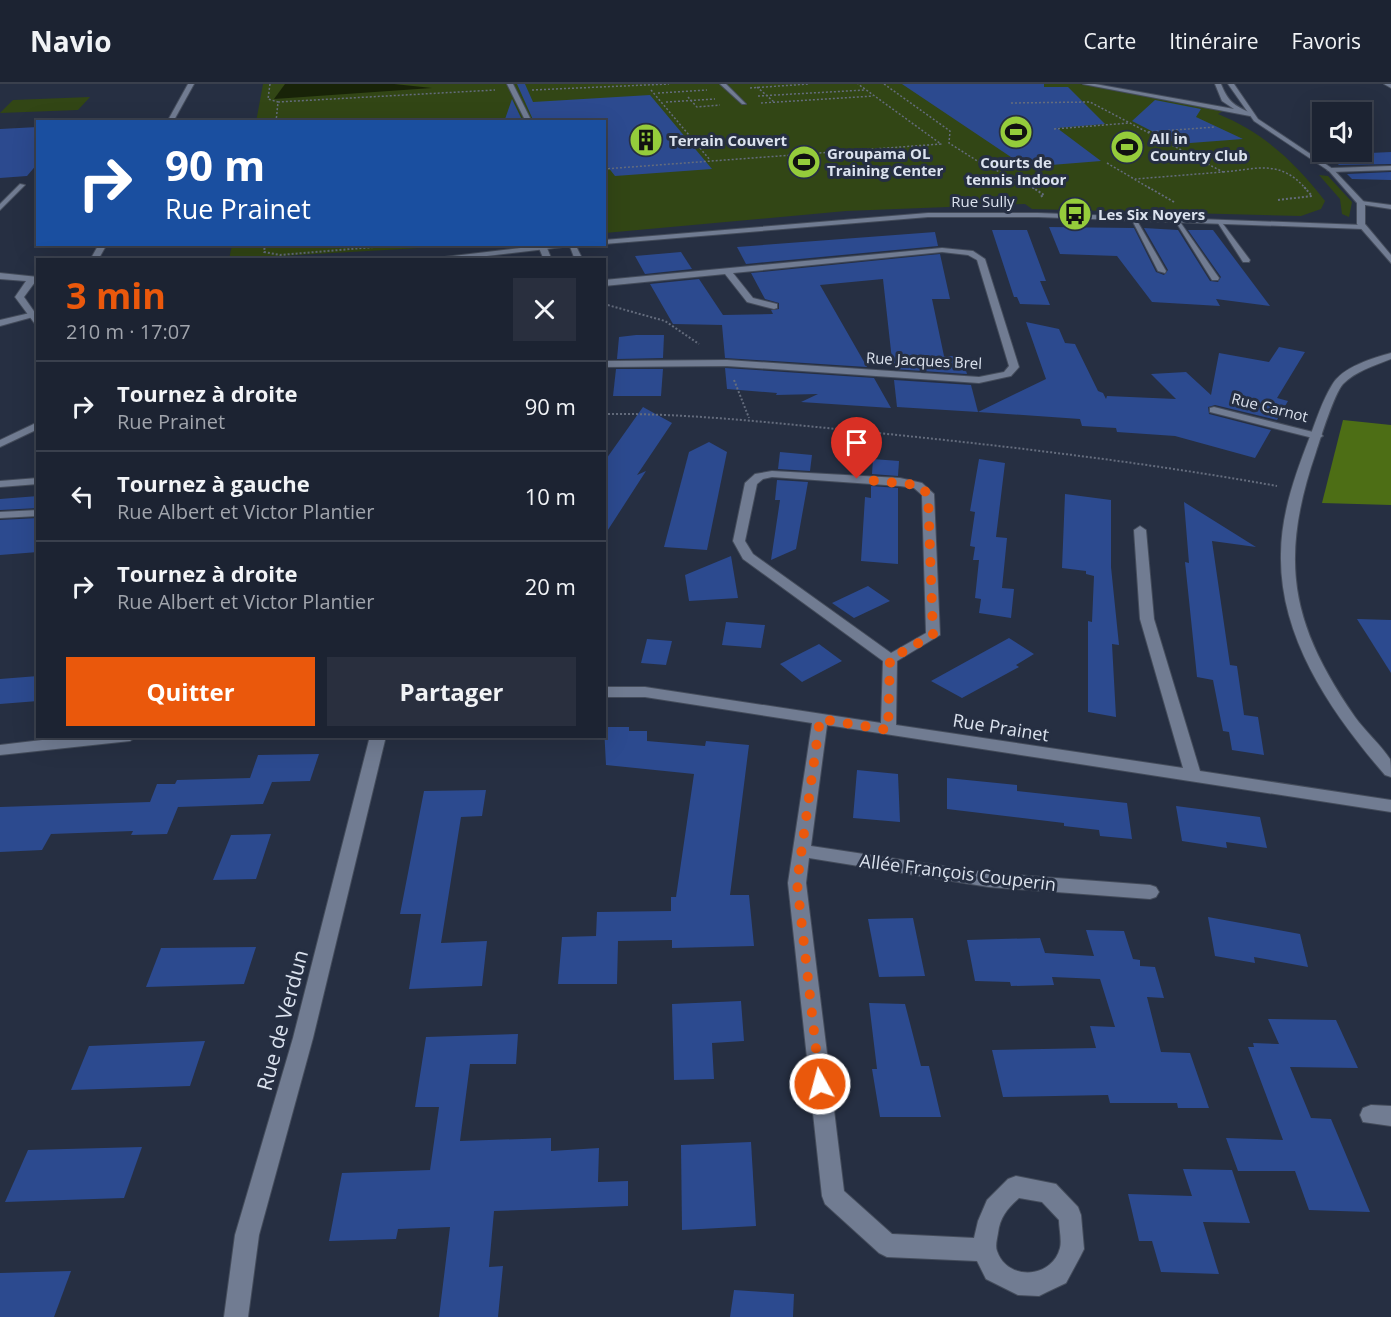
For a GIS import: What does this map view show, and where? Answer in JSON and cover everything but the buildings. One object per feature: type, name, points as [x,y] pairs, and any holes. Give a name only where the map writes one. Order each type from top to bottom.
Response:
[{"type":"street","points":[[171,120],[191,84]]},
{"type":"street","points":[[1086,84],[1250,114]]},
{"type":"street","points":[[1218,84],[1224,100],[1250,114],[1331,170],[1361,203],[1360,220],[1363,227],[1391,260]]},
{"type":"street","points":[[1231,84],[1250,114]]},
{"type":"street","points":[[1387,84],[1391,86]]},
{"type":"street","points":[[1331,170],[1391,168]]},
{"type":"street","name":"Rue Sully","points":[[606,242],[928,215],[1218,221],[1363,227]]},
{"type":"street","points":[[443,258],[572,246]]},
{"type":"street","name":"Rue Jacques Brel","points":[[606,283],[942,250],[969,253],[981,259],[1014,367],[1007,374],[979,380],[727,363],[606,364]]},
{"type":"street","points":[[727,271],[750,300],[774,306]]},
{"type":"street","points":[[0,276],[35,280]]},
{"type":"street","points":[[35,280],[20,297],[36,322]]},
{"type":"street","name":"Rue Carnot","points":[[1391,356],[1355,370],[1337,384],[1317,436],[1290,520],[1287,554],[1289,593],[1320,675],[1370,748],[1391,771]]},
{"type":"street","name":"Rue Carnot","points":[[1214,410],[1317,436]]},
{"type":"street","points":[[0,444],[36,426]]},
{"type":"street","points":[[772,474],[900,482],[918,485],[928,494],[933,635],[890,659],[748,556],[739,541],[751,483],[759,476],[772,474]]},
{"type":"street","points":[[1140,530],[1147,620],[1193,777]]},
{"type":"street","points":[[888,730],[890,659]]},
{"type":"street","name":"Rue Prainet","points":[[606,692],[645,692],[1391,806]]},
{"type":"street","points":[[820,719],[797,883],[833,1196],[887,1245],[984,1250]]},
{"type":"street","points":[[0,750],[111,738]]},
{"type":"street","name":"Rue de Verdun","points":[[236,1317],[247,1235],[303,1038],[378,738]]},
{"type":"street","name":"Allée François Couperin","points":[[803,851],[989,880],[1150,892]]},
{"type":"street","points":[[1016,1187],[1048,1192],[1070,1215],[1072,1248],[1058,1275],[1039,1284],[1018,1283],[994,1271],[984,1250],[988,1222],[996,1202],[1016,1187]]},
{"type":"lane","points":[[723,84],[744,103]]},
{"type":"lane","points":[[512,87],[528,120]]},
{"type":"lane","points":[[0,208],[22,185]]},
{"type":"lane","points":[[1361,203],[1391,207]]},
{"type":"lane","points":[[1133,219],[1162,272]]},
{"type":"lane","points":[[1176,220],[1215,278]]},
{"type":"lane","points":[[1218,221],[1246,260]]},
{"type":"lane","points":[[543,248],[547,258]]},
{"type":"lane","points":[[0,323],[30,315]]},
{"type":"lane","points":[[0,484],[36,481]]},
{"type":"lane","points":[[0,515],[36,513]]},
{"type":"path","points":[[270,84],[268,99],[278,102],[512,87],[669,84]]},
{"type":"path","points":[[858,84],[941,144]]},
{"type":"path","points":[[884,84],[950,130],[949,143]]},
{"type":"path","points":[[754,85],[774,102]]},
{"type":"path","points":[[651,90],[711,161]]},
{"type":"path","points":[[666,102],[866,90]]},
{"type":"path","points":[[752,103],[874,96]]},
{"type":"path","points":[[688,97],[697,107],[730,105]]},
{"type":"path","points":[[276,120],[278,102]]},
{"type":"path","points":[[1011,103],[1090,102],[1224,172]]},
{"type":"path","points":[[1054,129],[1130,123]]},
{"type":"path","points":[[1147,132],[1215,127]]},
{"type":"path","points":[[606,169],[949,143],[979,162],[1042,192],[1044,195],[1041,197]]},
{"type":"path","points":[[1107,163],[1194,213],[1202,221]]},
{"type":"path","points":[[1135,179],[1267,168],[1287,170],[1312,196],[1278,200]]},
{"type":"path","points":[[265,246],[264,252],[280,255],[386,246]]},
{"type":"path","points":[[606,414],[648,412],[749,418],[988,444],[1299,490]]},
{"type":"green space","name":"Groupama OL Training Center","points":[[263,84],[1080,84],[1223,111],[1218,114],[1250,130],[1278,150],[1325,201],[1321,209],[1301,216],[1032,209],[1025,204],[846,211],[606,233],[606,120],[256,120]]},
{"type":"green space","points":[[90,97],[78,110],[0,113],[13,100]]},
{"type":"green space","points":[[1319,175],[1328,176],[1352,202],[1349,217],[1342,214],[1340,199]]},
{"type":"green space","points":[[232,246],[455,246],[246,258],[229,258]]},
{"type":"green space","points":[[1343,420],[1391,425],[1391,505],[1322,503]]},
{"type":"shaded area","points":[[285,84],[394,84],[432,88],[274,99]]},
{"type":"place","name":"Courts de tennis Indoor","points":[[1016,132]]},
{"type":"place","name":"Terrain Couvert","points":[[646,140]]},
{"type":"place","name":"All in Country Club","points":[[1127,147]]},
{"type":"place","name":"Groupama OL Training Center","points":[[804,162]]},
{"type":"place","name":"Les Six Noyers","points":[[1075,214]]},
{"type":"route","points":[[820,1084],[797,883],[820,719],[888,730],[890,659],[933,635],[928,494],[918,485],[857,479]]}]
